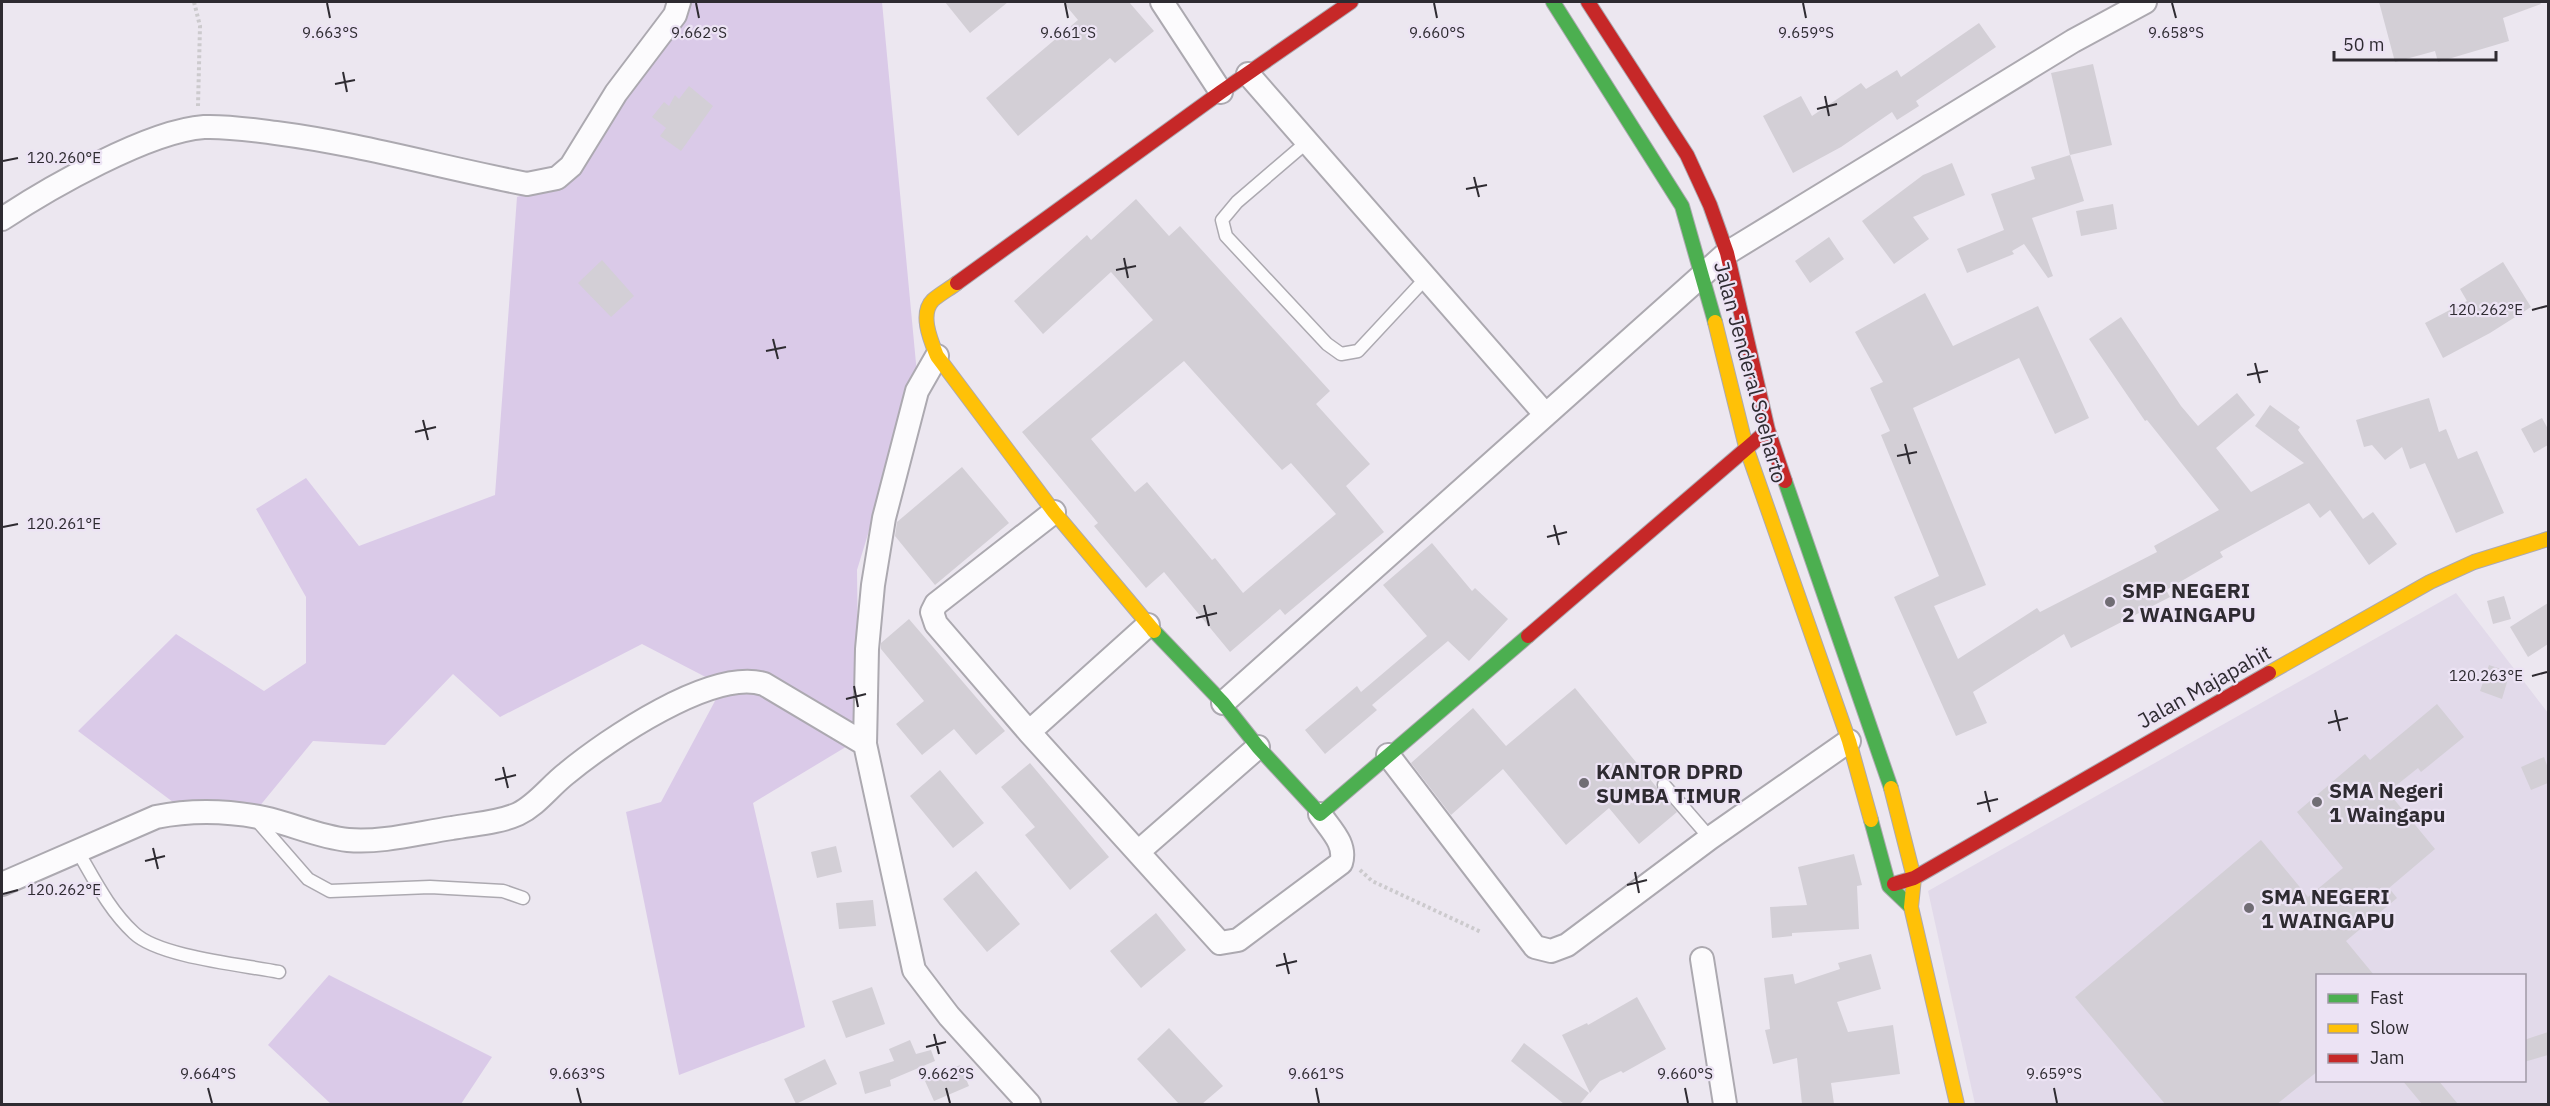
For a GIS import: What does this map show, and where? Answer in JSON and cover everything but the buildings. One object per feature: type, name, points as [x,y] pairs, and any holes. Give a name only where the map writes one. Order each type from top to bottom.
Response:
[{"type":"street","points":[[2,219],[55,186],[120,155],[172,133],[197,128],[247,129],[304,137],[527,184],[556,178],[571,166],[616,93],[675,15],[679,2]]},
{"type":"street","points":[[1162,2],[1221,92]]},
{"type":"street","points":[[1054,512],[936,604],[932,612],[936,624],[1029,732],[1220,943],[1238,940],[1341,863],[1344,855],[1342,846],[1320,814],[1258,747],[1223,703],[1148,625],[1054,512],[937,356],[926,328],[926,315],[931,302],[1221,92],[1351,2]]},
{"type":"street","name":"Jalan Jenderal Soeharto","points":[[1553,2],[1682,206],[1703,275],[1746,447],[1849,741],[1889,886]]},
{"type":"street","name":"Jalan Jenderal Soeharto","points":[[1588,2],[1687,155],[1710,205],[1727,253],[1768,430],[1890,783],[1914,878],[1911,907],[1957,1104]]},
{"type":"street","points":[[1223,703],[1727,253],[2073,41],[2107,11],[2145,2]]},
{"type":"street","points":[[1248,74],[1545,414]]},
{"type":"street","points":[[937,356],[916,392],[884,519],[873,585],[867,649],[865,744],[914,970],[949,1016],[1029,1104]]},
{"type":"street","points":[[1320,814],[1768,430]]},
{"type":"street","name":"Jalan Majapahit","points":[[1889,886],[1914,878],[2166,731],[2430,582],[2474,562],[2548,539]]},
{"type":"street","points":[[1029,732],[1148,625]]},
{"type":"street","points":[[2,884],[77,850],[168,814],[207,811],[253,816],[346,840],[374,841],[495,821],[518,814],[531,806],[563,775],[598,747],[647,717],[706,690],[740,680],[752,680],[764,684],[865,744]]},
{"type":"street","points":[[1388,755],[1535,947],[1551,951],[1568,945],[1710,838],[1849,741]]},
{"type":"street","points":[[1138,852],[1258,747]]},
{"type":"street","points":[[1889,886],[1911,907]]},
{"type":"street","points":[[1702,959],[1725,1104]]},
{"type":"lane","points":[[1307,142],[1237,202],[1222,220],[1226,237],[1327,344],[1341,354],[1358,351],[1426,278]]},
{"type":"lane","points":[[1664,785],[1710,838]]},
{"type":"lane","points":[[253,816],[308,879],[330,891],[430,887],[503,891],[523,898]]},
{"type":"lane","points":[[77,850],[108,905],[135,935],[167,949],[279,972]]},
{"type":"path","points":[[194,2],[200,26],[197,128]]},
{"type":"path","points":[[1344,855],[1372,881],[1481,932]]},
{"type":"shaded area","points":[[672,2],[882,2],[917,374],[857,570],[859,739],[753,803],[805,1027],[679,1075],[626,812],[661,802],[723,686],[642,644],[500,717],[453,674],[385,745],[313,741],[249,819],[189,814],[78,731],[176,634],[264,691],[306,663],[306,597],[256,509],[306,478],[359,546],[495,495],[517,197],[564,181]]},
{"type":"shaded area","name":"SMA Negeri 1 Waingapu","points":[[2456,593],[2548,713],[2548,1104],[1975,1104],[1928,891]]},
{"type":"shaded area","points":[[329,975],[492,1057],[461,1104],[331,1104],[268,1045]]},
{"type":"traffic: fast","points":[[1553,2],[1682,206],[1715,322]]},
{"type":"traffic: fast","points":[[1785,481],[1891,788]]},
{"type":"traffic: fast","points":[[1154,631],[1223,703],[1258,747],[1320,814],[1528,636]]},
{"type":"traffic: fast","points":[[1871,820],[1889,886],[1911,907]]},
{"type":"traffic: slow","points":[[957,283],[933,300],[927,313],[928,328],[937,356],[1054,512],[1154,631]]},
{"type":"traffic: slow","points":[[1715,322],[1746,447],[1849,741],[1871,820]]},
{"type":"traffic: slow","points":[[2269,673],[2430,582],[2474,562],[2548,539]]},
{"type":"traffic: slow","points":[[1891,788],[1914,878],[1911,907],[1957,1104]]},
{"type":"traffic: jam","points":[[957,283],[1221,92],[1351,2]]},
{"type":"traffic: jam","points":[[1588,2],[1687,155],[1710,205],[1727,253],[1768,430],[1785,481]]},
{"type":"traffic: jam","points":[[1528,636],[1768,430]]},
{"type":"traffic: jam","points":[[1894,884],[1914,878],[2269,673]]},
{"type":"place","name":"SMP NEGERI 2 WAINGAPU","points":[[2110,602]]},
{"type":"place","name":"KANTOR DPRD SUMBA TIMUR","points":[[1584,783]]},
{"type":"place","name":"SMA Negeri 1 Waingapu","points":[[2317,802]]},
{"type":"place","name":"SMA NEGERI 1 WAINGAPU","points":[[2249,908]]}]
